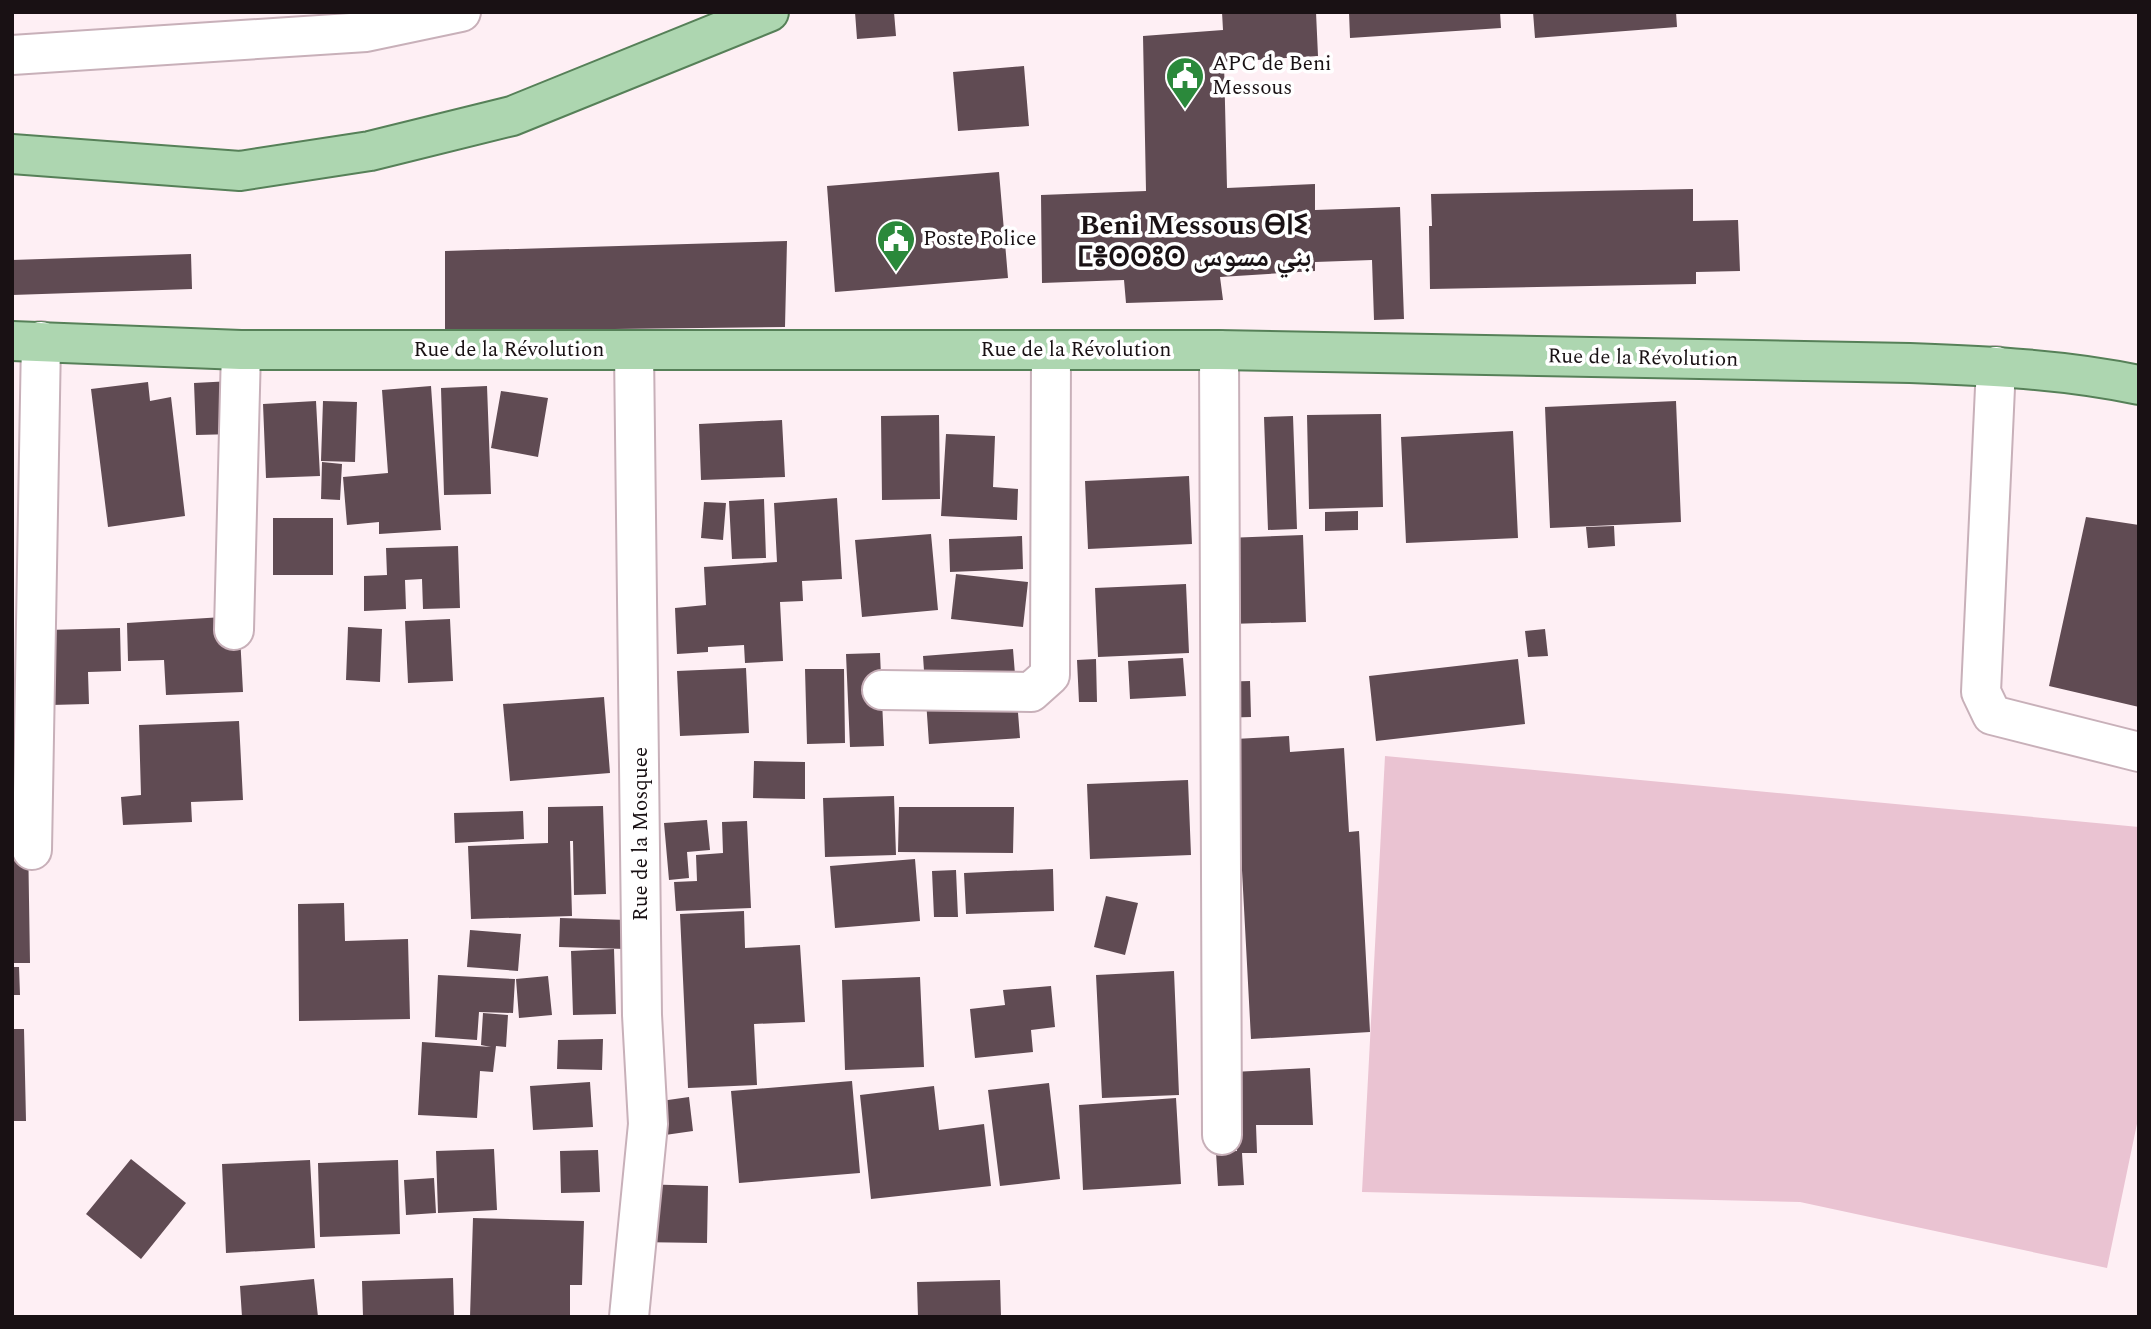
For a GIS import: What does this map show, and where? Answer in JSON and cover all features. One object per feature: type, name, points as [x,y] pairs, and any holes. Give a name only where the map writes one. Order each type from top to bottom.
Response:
[{"type":"main road","points":[[12,154],[240,171],[370,151],[512,116],[769,12]]},
{"type":"main road","name":"Rue de la Révolution","points":[[27,341],[241,350],[1219,350],[1996,366],[2095,376],[2139,385]]},
{"type":"street","points":[[12,54],[366,32],[409,17],[461,12]]},
{"type":"street","points":[[27,341],[33,850]]},
{"type":"street","points":[[234,630],[241,350]]},
{"type":"street","name":"Rue de la Mosquee","points":[[629,1317],[648,1124],[642,1015],[634,350]]},
{"type":"street","points":[[882,690],[1031,692],[1050,675],[1051,350]]},
{"type":"street","points":[[1219,350],[1222,1135]]},
{"type":"street","points":[[1996,366],[1981,692],[1992,715],[2139,752]]},
{"type":"shaded area","points":[[1385,756],[2139,827],[2139,1114],[2107,1268],[1800,1202],[1362,1192]]},
{"type":"building","points":[[855,12],[894,12],[896,36],[857,39]]},
{"type":"building","name":"APC de Beni Messous","points":[[1222,12],[1316,12],[1318,56],[1224,62],[1227,188],[1315,184],[1315,210],[1400,207],[1404,319],[1374,320],[1372,260],[1315,262],[1315,271],[1220,277],[1223,300],[1126,303],[1124,280],[1042,283],[1041,195],[1146,191],[1143,36],[1223,30]]},
{"type":"building","points":[[1349,12],[1500,12],[1501,28],[1350,38]]},
{"type":"building","points":[[1533,12],[1676,12],[1677,27],[1535,38]]},
{"type":"building","points":[[1024,66],[1029,126],[958,131],[953,72]]},
{"type":"building","points":[[999,172],[1008,278],[835,292],[827,186]]},
{"type":"building","points":[[1693,189],[1693,221],[1738,220],[1740,271],[1696,272],[1696,284],[1430,289],[1431,194]]},
{"type":"building","points":[[787,241],[785,327],[445,331],[445,251]]},
{"type":"building","points":[[191,254],[192,289],[12,295],[12,260]]},
{"type":"building","points":[[232,381],[235,434],[196,435],[194,383]]},
{"type":"building","points":[[148,382],[150,401],[171,397],[185,516],[108,527],[91,389]]},
{"type":"building","points":[[431,386],[441,530],[379,534],[379,522],[347,525],[343,477],[388,473],[382,390]]},
{"type":"building","points":[[487,386],[491,494],[444,495],[441,388]]},
{"type":"building","points":[[501,391],[548,398],[538,457],[491,448]]},
{"type":"building","points":[[316,401],[320,476],[266,478],[263,404]]},
{"type":"building","points":[[323,401],[357,402],[355,462],[321,461]]},
{"type":"building","points":[[1676,401],[1681,522],[1550,528],[1545,407]]},
{"type":"building","points":[[1381,414],[1383,507],[1309,509],[1307,415]]},
{"type":"building","points":[[939,415],[940,499],[882,500],[881,416]]},
{"type":"building","points":[[1293,416],[1297,529],[1268,530],[1264,417]]},
{"type":"building","points":[[782,420],[785,477],[701,480],[699,424]]},
{"type":"building","points":[[1513,431],[1518,538],[1406,543],[1401,437]]},
{"type":"building","points":[[946,434],[995,436],[993,487],[1018,489],[1017,520],[941,516]]},
{"type":"building","points":[[322,462],[342,464],[340,500],[321,499]]},
{"type":"building","points":[[1189,476],[1192,544],[1088,549],[1085,481]]},
{"type":"building","points":[[837,498],[842,579],[802,581],[803,601],[780,602],[783,661],[745,663],[744,645],[708,647],[708,652],[677,654],[675,608],[706,605],[704,567],[777,562],[774,503]]},
{"type":"building","points":[[764,499],[766,558],[732,559],[729,501]]},
{"type":"building","points":[[704,502],[726,503],[723,540],[701,538]]},
{"type":"building","points":[[1358,511],[1358,530],[1325,531],[1325,512]]},
{"type":"building","points":[[2086,517],[2139,525],[2139,707],[2049,686]]},
{"type":"building","points":[[273,518],[333,518],[333,575],[273,575]]},
{"type":"building","points":[[1614,526],[1615,546],[1588,548],[1586,527]]},
{"type":"building","points":[[931,534],[938,610],[862,617],[855,540]]},
{"type":"building","points":[[1303,535],[1306,622],[1228,624],[1226,538]]},
{"type":"building","points":[[1022,536],[1023,569],[950,572],[949,539]]},
{"type":"building","points":[[458,546],[460,608],[423,609],[422,579],[405,580],[406,609],[364,611],[364,576],[387,575],[386,548]]},
{"type":"building","points":[[956,574],[1028,582],[1023,627],[951,619]]},
{"type":"building","points":[[1186,584],[1189,653],[1098,657],[1095,588]]},
{"type":"building","points":[[239,616],[243,692],[166,695],[164,660],[128,661],[127,623]]},
{"type":"building","points":[[450,619],[453,681],[408,683],[405,621]]},
{"type":"building","points":[[348,627],[382,629],[380,682],[346,680]]},
{"type":"building","points":[[120,628],[121,671],[88,672],[89,704],[51,705],[48,630]]},
{"type":"building","points":[[1545,629],[1548,656],[1528,657],[1525,631]]},
{"type":"building","points":[[1013,649],[1020,738],[929,744],[923,656]]},
{"type":"building","points":[[880,653],[884,746],[850,747],[846,654]]},
{"type":"building","points":[[1183,658],[1186,696],[1130,699],[1128,661]]},
{"type":"building","points":[[1096,659],[1097,702],[1079,702],[1077,660]]},
{"type":"building","points":[[1518,659],[1525,724],[1376,741],[1369,676]]},
{"type":"building","points":[[746,668],[749,733],[680,736],[677,671]]},
{"type":"building","points":[[805,669],[844,669],[845,743],[807,744]]},
{"type":"building","points":[[1250,681],[1251,717],[1216,718],[1215,682]]},
{"type":"building","points":[[604,697],[610,773],[510,781],[503,704]]},
{"type":"building","points":[[239,721],[243,800],[191,802],[192,822],[123,825],[121,797],[141,795],[139,725]]},
{"type":"building","points":[[1289,736],[1290,752],[1344,748],[1349,832],[1359,831],[1370,1032],[1251,1039],[1235,739]]},
{"type":"building","points":[[754,761],[805,762],[805,799],[753,798]]},
{"type":"building","points":[[1188,780],[1191,855],[1090,859],[1087,784]]},
{"type":"building","points":[[894,796],[896,855],[825,857],[823,798]]},
{"type":"building","points":[[603,806],[606,894],[574,895],[573,841],[570,841],[572,916],[471,919],[468,846],[548,843],[548,807]]},
{"type":"building","points":[[899,807],[1014,807],[1013,853],[898,852]]},
{"type":"building","points":[[523,811],[524,839],[455,843],[454,813]]},
{"type":"building","points":[[707,820],[710,850],[687,852],[689,878],[669,880],[664,823]]},
{"type":"building","points":[[747,821],[751,908],[676,911],[674,882],[697,881],[696,855],[723,853],[722,822]]},
{"type":"building","points":[[12,837],[28,837],[30,963],[12,963]]},
{"type":"building","points":[[915,859],[920,921],[835,928],[830,866]]},
{"type":"building","points":[[1053,869],[1054,911],[966,914],[964,873]]},
{"type":"building","points":[[956,870],[958,917],[934,917],[932,871]]},
{"type":"building","points":[[1106,896],[1138,903],[1125,955],[1094,947]]},
{"type":"building","points":[[344,903],[345,941],[408,939],[410,1019],[299,1021],[298,904]]},
{"type":"building","points":[[744,911],[745,948],[800,945],[805,1022],[754,1024],[757,1085],[688,1088],[680,914]]},
{"type":"building","points":[[560,918],[628,920],[626,949],[559,947]]},
{"type":"building","points":[[470,930],[521,934],[518,971],[467,967]]},
{"type":"building","points":[[614,949],[616,1014],[573,1015],[571,951]]},
{"type":"building","points":[[12,967],[19,967],[20,995],[12,995]]},
{"type":"building","points":[[1174,971],[1179,1095],[1102,1098],[1096,975]]},
{"type":"building","points":[[438,975],[515,979],[513,1013],[479,1012],[477,1040],[435,1037]]},
{"type":"building","points":[[548,976],[552,1015],[519,1018],[516,979]]},
{"type":"building","points":[[920,977],[924,1067],[845,1070],[842,980]]},
{"type":"building","points":[[1051,986],[1055,1027],[1031,1030],[1033,1052],[975,1058],[970,1009],[1005,1005],[1003,990]]},
{"type":"building","points":[[483,1013],[508,1015],[506,1047],[496,1046],[493,1072],[480,1071],[477,1118],[418,1115],[422,1042],[491,1047],[481,1045]]},
{"type":"building","points":[[12,1029],[24,1029],[26,1121],[12,1121]]},
{"type":"building","points":[[603,1039],[602,1070],[557,1069],[558,1040]]},
{"type":"building","points":[[1310,1068],[1313,1125],[1256,1125],[1257,1153],[1242,1153],[1244,1185],[1218,1186],[1216,1152],[1237,1151],[1233,1072]]},
{"type":"building","points":[[852,1081],[860,1173],[739,1183],[731,1091]]},
{"type":"building","points":[[590,1082],[593,1127],[533,1130],[530,1086]]},
{"type":"building","points":[[1049,1083],[1060,1179],[1000,1186],[988,1090]]},
{"type":"building","points":[[934,1086],[939,1130],[984,1124],[991,1186],[871,1199],[860,1095]]},
{"type":"building","points":[[689,1097],[693,1131],[665,1135],[661,1101]]},
{"type":"building","points":[[1176,1098],[1181,1184],[1083,1190],[1079,1105]]},
{"type":"building","points":[[494,1149],[497,1210],[438,1213],[436,1151]]},
{"type":"building","points":[[598,1150],[600,1192],[561,1193],[560,1151]]},
{"type":"building","points":[[131,1159],[186,1203],[141,1259],[86,1214]]},
{"type":"building","points":[[310,1160],[315,1248],[226,1253],[222,1164]]},
{"type":"building","points":[[398,1160],[400,1234],[320,1237],[318,1163]]},
{"type":"building","points":[[434,1178],[436,1213],[406,1215],[404,1180]]},
{"type":"building","points":[[636,1184],[708,1186],[707,1243],[634,1242]]},
{"type":"building","points":[[473,1218],[584,1221],[582,1285],[570,1285],[570,1317],[470,1317]]},
{"type":"building","points":[[453,1278],[454,1317],[363,1317],[362,1281]]},
{"type":"building","points":[[314,1279],[318,1317],[242,1317],[240,1286]]},
{"type":"building","points":[[1000,1280],[1001,1317],[918,1317],[917,1282]]},
{"type":"place","name":"APC de Beni Messous","points":[[1185,110]]},
{"type":"place","name":"Poste Police","points":[[896,273]]},
{"type":"district","name":"Beni Messous ⴱⵏⵉ ⵎⴻⵙⵙⵓⵙ بني مسوس","points":[[1194,241]]}]
